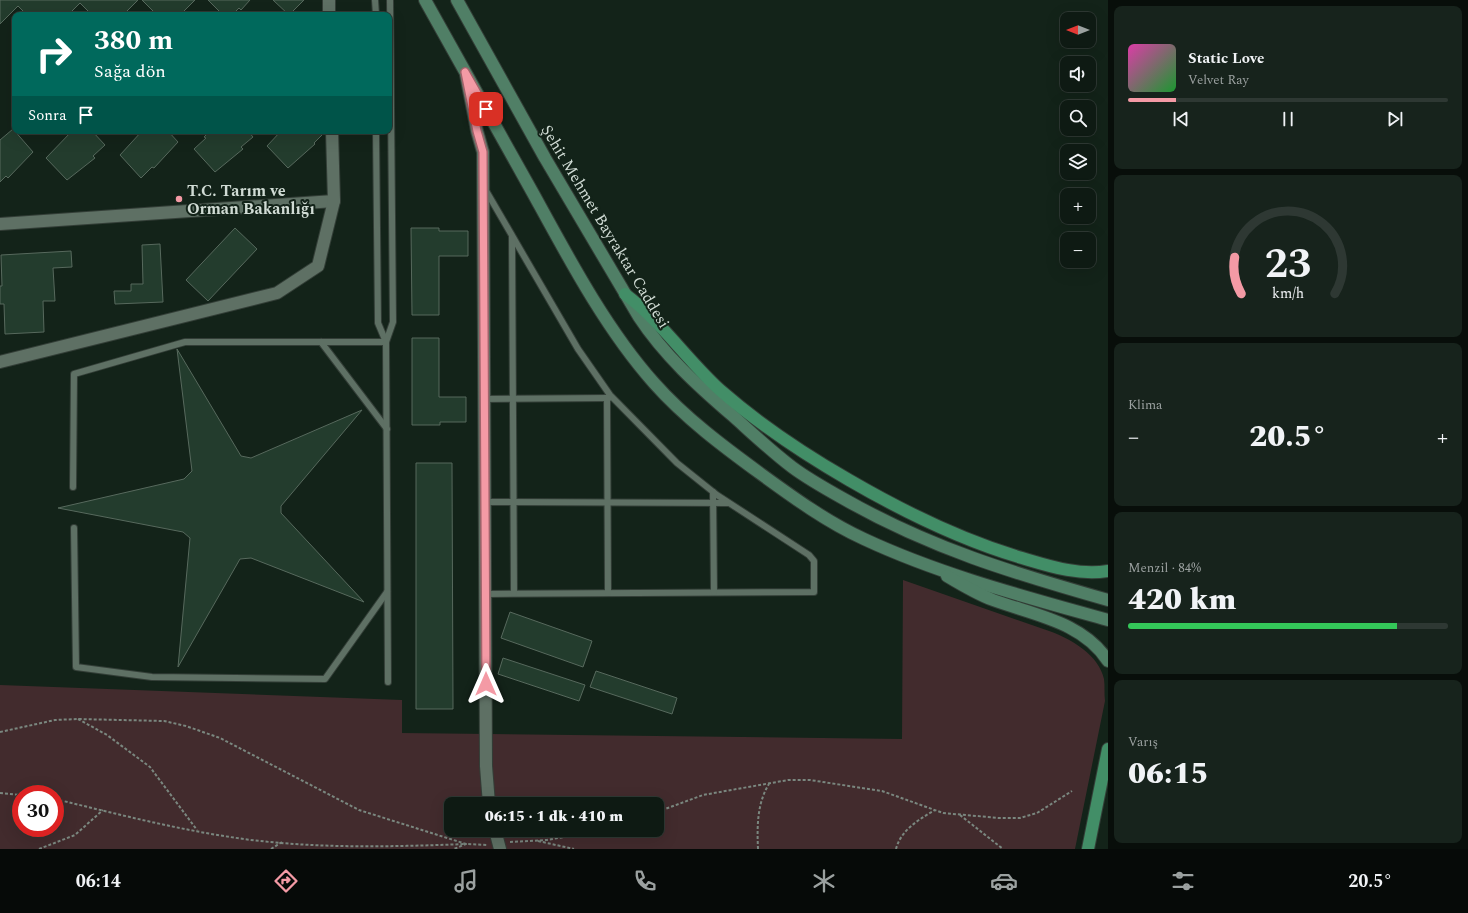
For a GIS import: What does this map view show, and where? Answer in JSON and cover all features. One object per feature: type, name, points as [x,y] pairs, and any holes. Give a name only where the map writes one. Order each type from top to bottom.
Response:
[{"type":"main road","points":[[425,0],[574,266],[622,341],[654,383],[713,437],[782,489],[848,531],[923,563],[1009,592],[1108,620]]},
{"type":"main road","name":"Şehit Mehmet Bayraktar Caddesi","points":[[457,0],[545,158],[625,294],[652,336],[689,377],[793,468],[864,511],[936,545],[1014,573],[1108,600]]},
{"type":"main road","points":[[625,294],[645,309],[686,356],[721,390],[797,450],[872,493],[939,527],[1000,552],[1061,569],[1082,572],[1108,571]]},
{"type":"main road","points":[[923,563],[972,591],[992,600],[1072,628],[1093,642],[1108,661]]},
{"type":"main road","points":[[1088,849],[1108,749]]},
{"type":"street","points":[[329,0],[329,12]]},
{"type":"street","points":[[465,72],[477,131],[483,152],[486,766],[488,797]]},
{"type":"street","points":[[0,362],[277,293],[318,266],[334,201],[332,134]]},
{"type":"street","points":[[0,224],[334,201]]},
{"type":"street","points":[[496,837],[499,847]]},
{"type":"lane","points":[[376,0],[376,12]]},
{"type":"lane","points":[[390,0],[390,12]]},
{"type":"lane","points":[[376,134],[378,323],[386,342]]},
{"type":"lane","points":[[388,682],[386,342],[393,322],[391,134]]},
{"type":"lane","points":[[483,186],[578,349],[609,398],[671,458],[712,492],[809,555],[814,561],[814,592],[486,594]]},
{"type":"lane","points":[[512,236],[514,593]]},
{"type":"lane","points":[[73,487],[74,374],[185,342],[386,342]]},
{"type":"lane","points":[[321,342],[387,429]]},
{"type":"lane","points":[[484,399],[609,398]]},
{"type":"lane","points":[[608,593],[607,503],[609,398]]},
{"type":"lane","points":[[712,492],[714,592]]},
{"type":"lane","points":[[485,502],[728,503]]},
{"type":"lane","points":[[74,528],[76,667],[152,677],[325,679],[387,592]]},
{"type":"path","points":[[77,719],[107,735],[150,767],[197,831]]},
{"type":"path","points":[[0,732],[55,720],[77,719],[164,722],[186,726],[220,738],[359,810],[466,844]]},
{"type":"path","points":[[664,809],[703,795],[788,780],[810,780],[882,791],[935,810],[960,815],[1020,818],[1037,813],[1072,791]]},
{"type":"path","points":[[758,849],[759,812],[764,792],[770,784]]},
{"type":"path","points":[[0,793],[12,794]]},
{"type":"path","points":[[64,801],[158,824],[230,837],[282,842],[324,845],[466,844],[499,847],[555,837]]},
{"type":"path","points":[[39,849],[75,835],[103,810]]},
{"type":"path","points":[[896,849],[903,834],[908,828],[935,810]]},
{"type":"path","points":[[960,815],[1002,849]]},
{"type":"path","points":[[535,840],[574,849]]},
{"type":"path","points":[[271,849],[282,842]]},
{"type":"path","points":[[454,849],[466,844]]},
{"type":"shaded area","points":[[903,580],[1060,635],[1076,644],[1091,656],[1101,670],[1104,679],[1105,701],[1075,849],[0,849],[0,685],[402,700],[402,733],[902,739]]},
{"type":"building","points":[[0,0],[138,0],[126,12],[89,12],[80,3],[71,12],[24,12],[18,6],[0,24]]},
{"type":"building","points":[[142,0],[195,0],[183,12],[154,12]]},
{"type":"building","points":[[208,0],[250,0],[241,10],[239,8],[235,12],[220,12]]},
{"type":"building","points":[[273,0],[304,0],[292,12],[286,12]]},
{"type":"building","points":[[12,130],[12,134],[17,134],[33,152],[8,178],[6,176],[0,182],[0,140]]},
{"type":"building","points":[[69,134],[95,134],[105,145],[93,156],[95,158],[67,180],[46,158]]},
{"type":"building","points":[[139,134],[171,134],[178,142],[154,168],[152,167],[141,178],[120,155]]},
{"type":"building","points":[[207,134],[250,134],[253,137],[241,147],[243,149],[215,172],[194,149],[206,138],[204,137]]},
{"type":"building","points":[[278,134],[323,134],[314,143],[315,144],[288,168],[267,146]]},
{"type":"building","points":[[235,228],[257,249],[208,301],[186,280]]},
{"type":"building","points":[[411,228],[439,228],[439,231],[468,231],[468,256],[439,256],[439,315],[412,315]]},
{"type":"building","points":[[160,244],[163,302],[115,304],[114,291],[131,291],[131,284],[143,284],[142,245]]},
{"type":"building","points":[[71,251],[72,267],[53,268],[55,301],[43,301],[44,332],[5,334],[4,304],[0,304],[0,286],[2,286],[1,255]]},
{"type":"building","points":[[412,338],[439,338],[439,397],[466,397],[466,422],[440,422],[440,425],[412,425]]},
{"type":"building","points":[[177,349],[241,456],[251,458],[362,410],[281,506],[281,513],[364,602],[251,558],[240,559],[178,667],[190,538],[183,532],[58,508],[184,479],[192,471]]},
{"type":"building","points":[[416,463],[452,463],[453,709],[416,709]]},
{"type":"building","points":[[510,612],[592,641],[583,667],[501,638]]},
{"type":"building","points":[[503,658],[585,685],[579,701],[498,674]]},
{"type":"building","points":[[596,671],[677,698],[672,714],[590,687]]},
{"type":"place","name":"T.C. Tarım ve Orman Bakanlığı","points":[[179,199]]},
{"type":"route","points":[[486,109],[465,72],[477,131],[483,152],[486,684]]}]
